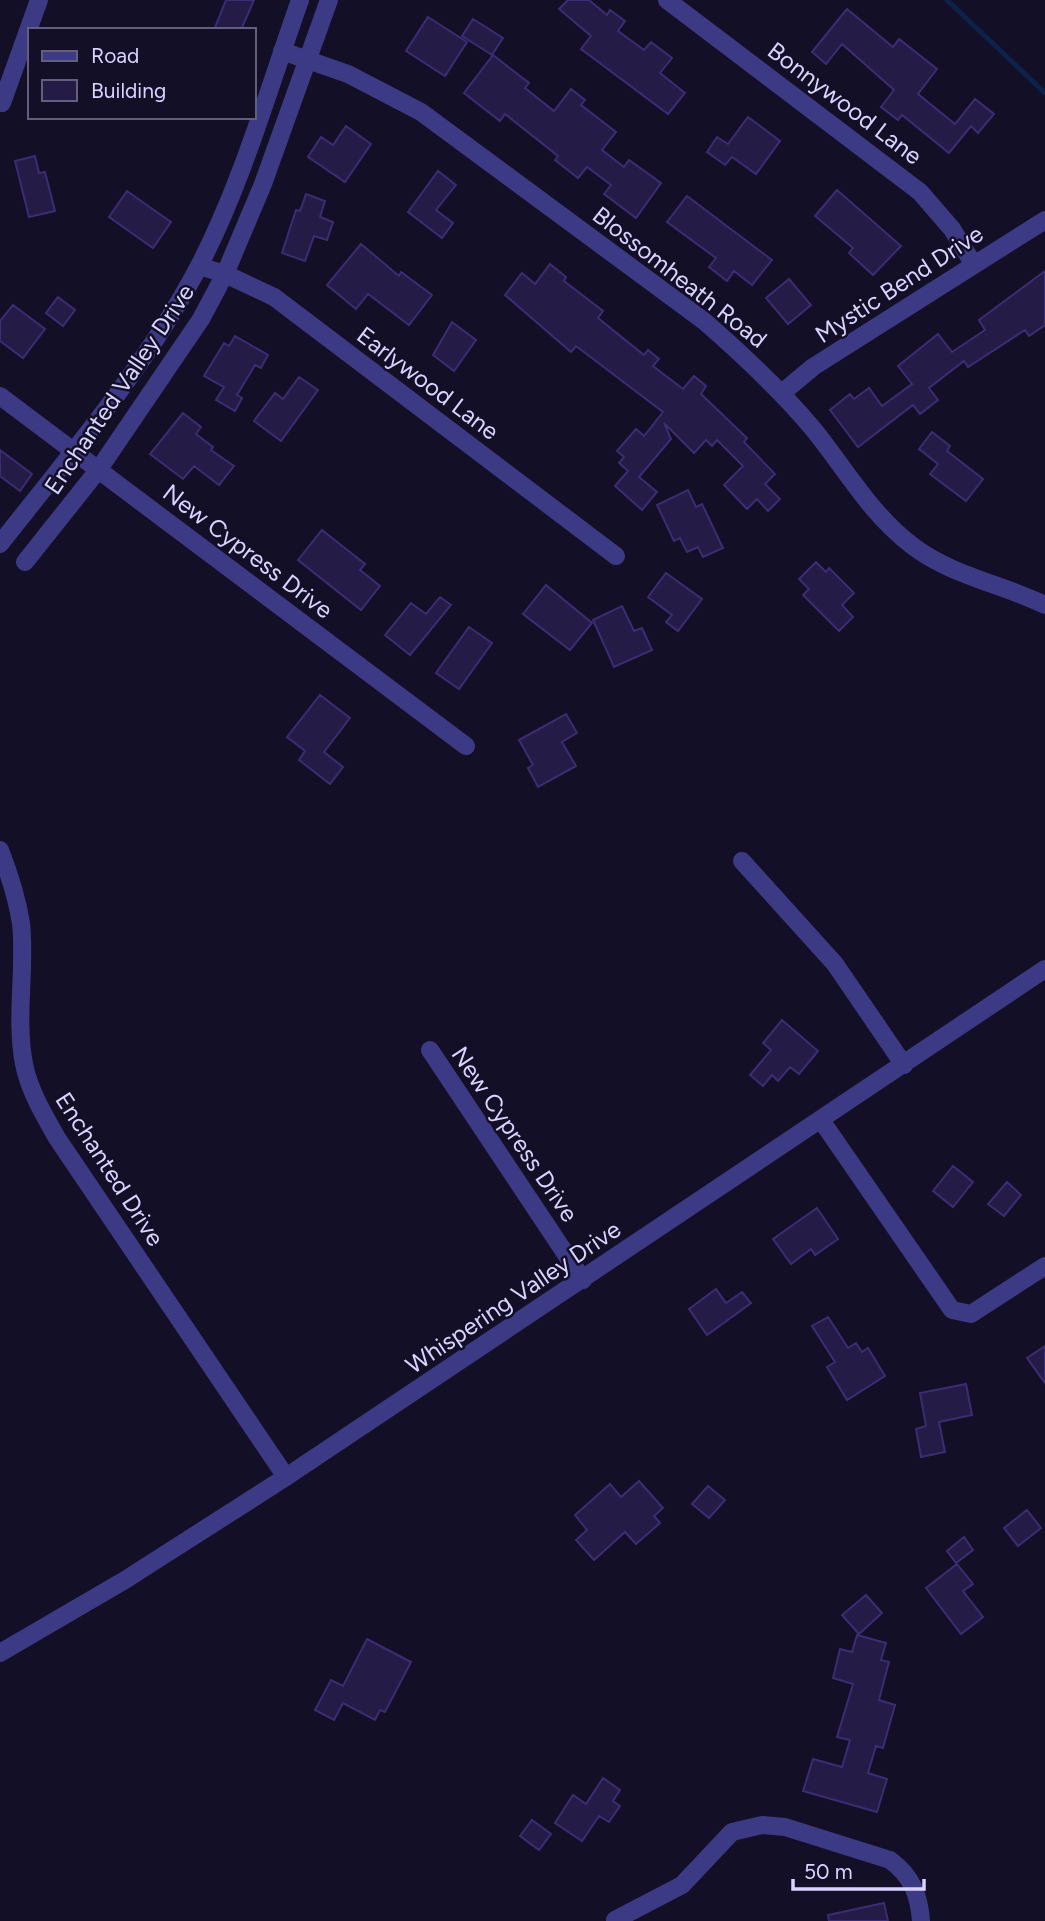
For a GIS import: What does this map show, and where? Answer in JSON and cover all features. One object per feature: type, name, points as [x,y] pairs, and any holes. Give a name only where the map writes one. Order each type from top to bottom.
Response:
[{"type":"street","points":[[29,28],[39,0]]},
{"type":"street","name":"Enchanted Valley Drive","points":[[0,544],[147,351],[199,266],[240,170],[300,0]]},
{"type":"street","name":"Enchanted Valley Drive","points":[[26,562],[99,469],[195,329],[225,274],[309,61],[329,0]]},
{"type":"street","name":"Bonnywood Lane","points":[[667,0],[920,192],[952,229],[974,265]]},
{"type":"street","points":[[2,103],[28,31]]},
{"type":"street","name":"Blossomheath Road","points":[[282,51],[348,74],[421,111],[704,321],[782,393],[816,432],[873,510],[915,548],[975,579],[1045,605]]},
{"type":"street","name":"Mystic Bend Drive","points":[[782,393],[813,367],[1045,220]]},
{"type":"street","name":"Earlywood Lane","points":[[199,266],[225,274],[274,297],[617,556]]},
{"type":"street","name":"New Cypress Drive","points":[[0,396],[466,746]]},
{"type":"street","name":"Enchanted Drive","points":[[0,850],[15,893],[21,925],[20,1040],[24,1067],[34,1094],[57,1138],[286,1476]]},
{"type":"street","points":[[742,861],[835,964],[904,1065]]},
{"type":"street","name":"Whispering Valley Drive","points":[[0,1653],[125,1580],[286,1476],[1045,969]]},
{"type":"street","name":"New Cypress Drive","points":[[430,1050],[583,1280]]},
{"type":"street","points":[[821,1120],[952,1310],[971,1314],[1045,1266]]},
{"type":"street","points":[[615,1920],[682,1885],[732,1832],[762,1825],[785,1827],[890,1860],[901,1868],[918,1895],[921,1921]]},
{"type":"building","points":[[226,0],[254,0],[242,28],[215,28]]},
{"type":"building","points":[[568,0],[589,0],[607,15],[610,10],[625,21],[618,31],[644,50],[651,42],[672,58],[660,73],[685,93],[668,114],[581,49],[591,36],[559,9]]},
{"type":"building","points":[[847,9],[893,47],[899,39],[937,69],[918,94],[955,124],[975,99],[994,114],[978,133],[971,126],[949,153],[902,115],[898,120],[881,107],[894,90],[842,44],[826,64],[812,52]]},
{"type":"building","points":[[428,17],[467,42],[445,76],[406,51]]},
{"type":"building","points":[[473,19],[503,38],[492,55],[462,36]]},
{"type":"building","points":[[493,55],[529,83],[525,88],[554,111],[571,89],[585,100],[581,105],[616,132],[602,150],[624,167],[629,160],[661,183],[636,218],[604,194],[611,185],[587,167],[578,178],[555,160],[558,156],[505,114],[500,121],[464,93]]},
{"type":"building","points":[[748,117],[780,141],[756,174],[732,157],[725,165],[707,152],[717,137],[728,144]]},
{"type":"building","points":[[346,126],[371,144],[345,182],[308,157],[321,137],[333,145]]},
{"type":"building","points":[[35,156],[39,173],[45,172],[55,211],[29,217],[15,161]]},
{"type":"building","points":[[438,171],[456,185],[436,210],[453,223],[442,238],[408,212]]},
{"type":"building","points":[[837,190],[901,246],[873,275],[849,253],[853,248],[815,216]]},
{"type":"building","points":[[127,191],[171,222],[153,248],[109,217]]},
{"type":"building","points":[[306,194],[325,201],[320,217],[333,222],[327,240],[314,236],[305,261],[282,253],[296,210],[300,211]]},
{"type":"building","points":[[687,196],[772,260],[752,285],[734,271],[727,281],[709,267],[716,258],[667,222]]},
{"type":"building","points":[[361,244],[399,276],[401,272],[432,295],[409,325],[368,294],[356,309],[327,285]]},
{"type":"building","points":[[550,264],[566,277],[564,281],[603,311],[598,318],[644,355],[648,350],[659,359],[653,366],[683,389],[694,376],[706,386],[701,394],[747,438],[744,442],[775,474],[765,484],[780,499],[768,511],[757,499],[747,509],[724,485],[743,466],[717,440],[712,446],[706,440],[694,453],[664,423],[671,439],[639,477],[657,492],[642,510],[615,486],[628,471],[619,463],[624,457],[617,451],[636,429],[644,436],[663,412],[576,346],[571,352],[505,295],[522,273],[535,284]]},
{"type":"building","points":[[1045,271],[1045,325],[1029,336],[1025,330],[968,367],[964,361],[929,388],[938,400],[920,414],[913,405],[858,447],[830,410],[850,394],[854,399],[869,388],[882,406],[912,384],[898,366],[938,334],[952,352],[985,330],[979,320]]},
{"type":"building","points":[[789,279],[811,305],[788,324],[766,298]]},
{"type":"building","points":[[58,297],[75,310],[63,326],[46,313]]},
{"type":"building","points":[[13,305],[45,329],[23,358],[0,341],[0,321]]},
{"type":"building","points":[[452,322],[476,340],[454,371],[433,355]]},
{"type":"building","points":[[235,336],[268,355],[261,368],[255,365],[237,395],[242,398],[235,411],[216,400],[224,387],[204,376],[224,343],[229,346]]},
{"type":"building","points":[[299,377],[318,390],[281,441],[254,421],[275,393],[283,399]]},
{"type":"building","points":[[183,413],[201,427],[196,434],[213,447],[211,450],[234,466],[219,485],[194,466],[183,479],[150,454]]},
{"type":"building","points":[[932,432],[950,446],[947,451],[983,479],[966,501],[930,474],[938,464],[919,449]]},
{"type":"building","points":[[0,450],[32,474],[20,491],[0,476]]},
{"type":"building","points":[[688,490],[696,507],[702,504],[723,548],[703,557],[698,547],[687,552],[680,538],[674,541],[657,505]]},
{"type":"building","points":[[322,530],[365,564],[360,570],[380,586],[361,610],[298,560]]},
{"type":"building","points":[[816,562],[826,572],[829,568],[854,593],[842,605],[853,617],[839,631],[803,595],[809,589],[799,579]]},
{"type":"building","points":[[666,573],[702,599],[678,631],[666,622],[672,615],[648,597]]},
{"type":"building","points":[[546,585],[592,623],[570,650],[523,614]]},
{"type":"building","points":[[440,597],[451,605],[410,655],[385,635],[411,603],[426,614]]},
{"type":"building","points":[[622,606],[634,631],[642,628],[652,650],[614,667],[593,620]]},
{"type":"building","points":[[469,627],[492,643],[459,689],[436,673]]},
{"type":"building","points":[[320,695],[350,718],[324,752],[343,767],[330,784],[299,760],[305,751],[287,737]]},
{"type":"building","points":[[566,714],[577,733],[562,742],[576,766],[538,787],[528,768],[533,765],[519,740]]},
{"type":"building","points":[[782,1020],[818,1051],[799,1074],[790,1067],[778,1081],[772,1075],[763,1086],[750,1075],[771,1050],[763,1043]]},
{"type":"building","points":[[953,1166],[973,1182],[953,1207],[933,1191]]},
{"type":"building","points":[[1007,1182],[1021,1195],[1004,1216],[988,1204]]},
{"type":"building","points":[[817,1208],[838,1239],[815,1255],[811,1249],[791,1264],[773,1239]]},
{"type":"building","points":[[716,1289],[726,1303],[742,1292],[751,1303],[707,1335],[689,1309]]},
{"type":"building","points":[[828,1317],[848,1348],[856,1343],[862,1352],[868,1348],[885,1376],[847,1400],[827,1367],[835,1362],[812,1326]]},
{"type":"building","points":[[1045,1346],[1045,1383],[1027,1358]]},
{"type":"building","points":[[966,1384],[972,1415],[939,1422],[945,1452],[921,1457],[916,1429],[926,1426],[920,1393]]},
{"type":"building","points":[[639,1481],[663,1508],[654,1516],[660,1523],[636,1544],[625,1532],[594,1560],[576,1540],[587,1530],[575,1515],[610,1484],[621,1497]]},
{"type":"building","points":[[708,1486],[725,1500],[709,1518],[692,1504]]},
{"type":"building","points":[[1027,1510],[1041,1528],[1018,1546],[1004,1528]]},
{"type":"building","points":[[964,1537],[973,1550],[956,1563],[947,1551]]},
{"type":"building","points":[[957,1564],[973,1584],[963,1591],[983,1617],[961,1634],[926,1588]]},
{"type":"building","points":[[866,1595],[882,1613],[859,1634],[842,1615]]},
{"type":"building","points":[[857,1635],[886,1643],[881,1660],[889,1662],[879,1700],[895,1705],[883,1748],[876,1746],[868,1773],[887,1779],[877,1812],[803,1791],[813,1759],[842,1767],[850,1740],[837,1737],[853,1684],[833,1678],[840,1649],[852,1652]]},
{"type":"building","points":[[367,1639],[411,1662],[385,1712],[380,1710],[375,1720],[343,1703],[334,1720],[315,1710],[331,1680],[343,1686]]},
{"type":"building","points":[[603,1778],[620,1790],[613,1801],[620,1806],[609,1822],[599,1816],[582,1841],[555,1823],[573,1795],[586,1804]]},
{"type":"building","points":[[532,1820],[551,1834],[539,1850],[520,1836]]},
{"type":"building","points":[[884,1903],[888,1921],[829,1921],[828,1915]]},
{"type":"waterway","points":[[947,0],[1045,93]]}]
